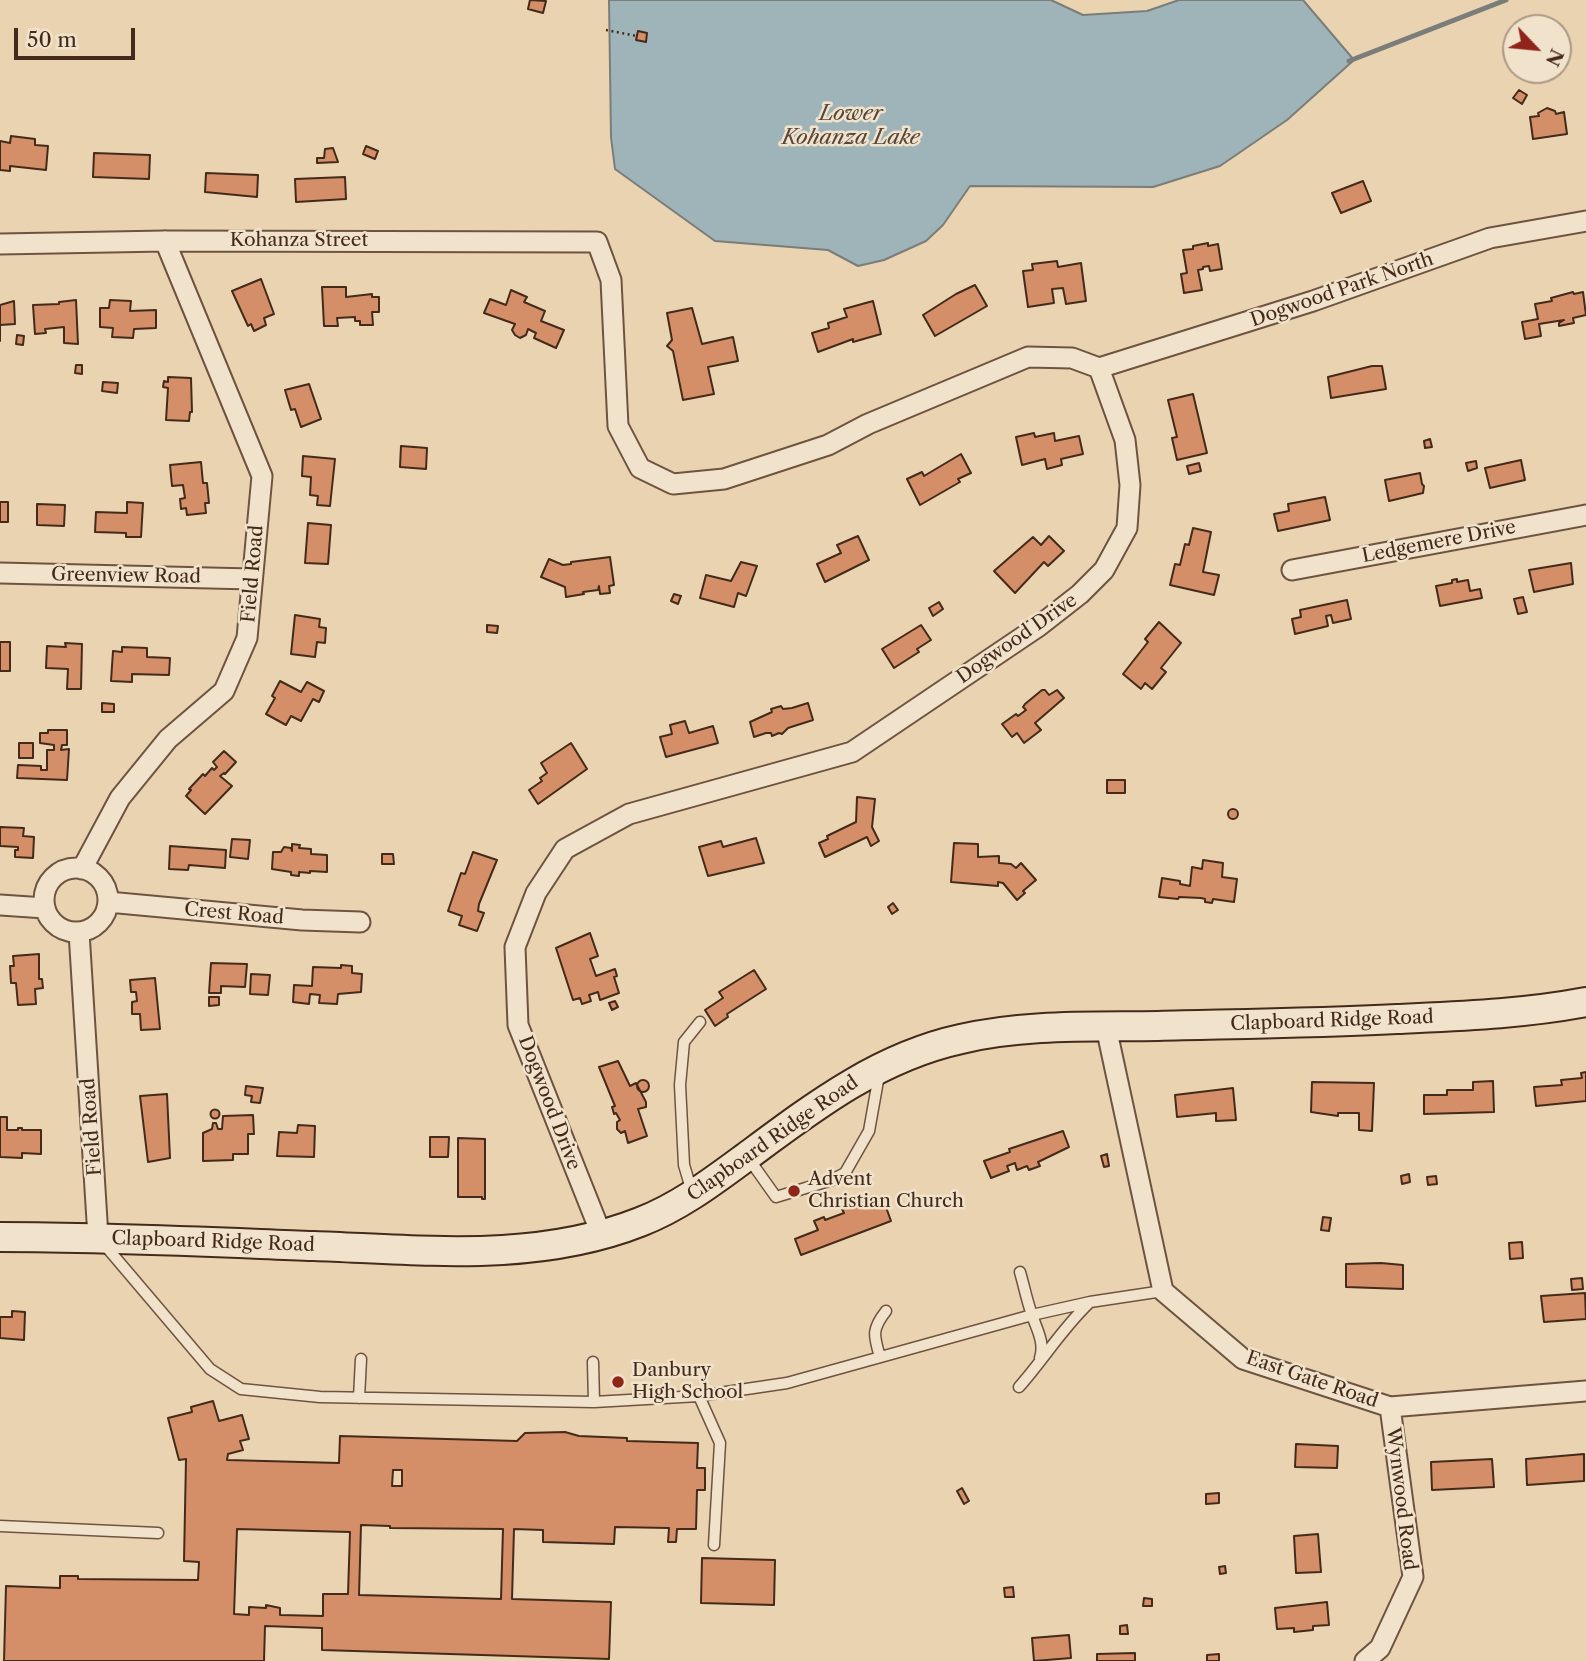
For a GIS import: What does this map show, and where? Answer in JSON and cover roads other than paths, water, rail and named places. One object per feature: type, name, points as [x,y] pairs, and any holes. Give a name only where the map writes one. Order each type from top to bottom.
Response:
[{"type":"main road","name":"Clapboard Ridge Road","points":[[0,1237],[98,1237],[458,1251],[553,1245],[602,1236],[647,1220],[693,1196],[857,1079],[908,1054],[960,1039],[1010,1030],[1474,1016],[1586,1002]]},
{"type":"street","name":"Dogwood Park North","points":[[1099,368],[1313,301],[1490,238],[1586,220]]},
{"type":"street","name":"Kohanza Street","points":[[0,244],[165,241],[597,242],[611,280],[618,426],[640,468],[673,484],[724,479],[828,445],[868,424],[1028,358],[1072,358],[1099,368]]},
{"type":"street","name":"Field Road","points":[[82,869],[120,798],[168,739],[224,691],[247,638],[262,476],[165,241]]},
{"type":"street","name":"Dogwood Drive","points":[[602,1236],[518,1025],[514,947],[536,893],[565,849],[629,814],[852,752],[1039,626],[1080,594],[1104,570],[1127,528],[1130,485],[1125,440],[1099,368]]},
{"type":"street","name":"Ledgemere Drive","points":[[1292,570],[1586,515]]},
{"type":"street","name":"Greenview Road","points":[[0,573],[252,579]]},
{"type":"street","points":[[69,869],[82,869],[101,880],[107,890],[108,902],[106,913],[99,923],[79,932],[67,931],[49,918],[44,895],[49,883],[58,874],[69,869]]},
{"type":"street","name":"Crest Road","points":[[108,902],[302,920],[360,922]]},
{"type":"street","points":[[0,905],[45,908]]},
{"type":"street","name":"Field Road","points":[[79,932],[98,1237]]},
{"type":"street","points":[[1105,1027],[1163,1291]]},
{"type":"street","name":"East Gate Road","points":[[1163,1291],[1243,1359],[1390,1407],[1586,1391]]},
{"type":"street","name":"Wynwood Road","points":[[1365,1661],[1380,1648],[1413,1577],[1390,1407]]},
{"type":"lane","points":[[693,1196],[684,1165],[680,1085],[684,1042],[700,1021]]},
{"type":"lane","points":[[748,1156],[776,1197],[832,1180],[845,1173],[869,1131],[881,1068]]},
{"type":"lane","points":[[98,1237],[211,1369],[241,1389],[320,1397],[594,1402],[699,1396],[787,1383],[1032,1315],[1090,1302],[1163,1291]]},
{"type":"lane","points":[[1020,1272],[1043,1351],[1038,1365]]},
{"type":"lane","points":[[1019,1387],[1069,1322],[1090,1302]]},
{"type":"lane","points":[[880,1357],[873,1333],[877,1321],[886,1311]]},
{"type":"lane","points":[[359,1398],[360,1359]]},
{"type":"lane","points":[[593,1362],[594,1402]]},
{"type":"lane","points":[[699,1396],[720,1444],[714,1545]]},
{"type":"lane","points":[[0,1526],[158,1533]]},
{"type":"water","name":"Lower Kohanza Lake","points":[[609,0],[1051,0],[1083,15],[1147,11],[1179,0],[1303,0],[1354,60],[1287,120],[1220,166],[1153,187],[970,186],[943,225],[926,241],[884,260],[858,266],[828,250],[715,241],[615,169],[611,137]]},
{"type":"waterway","points":[[1349,61],[1506,0]]},
{"type":"place","name":"Advent Christian Church","points":[[794,1191]]},
{"type":"place","name":"Danbury High School","points":[[618,1382]]}]
